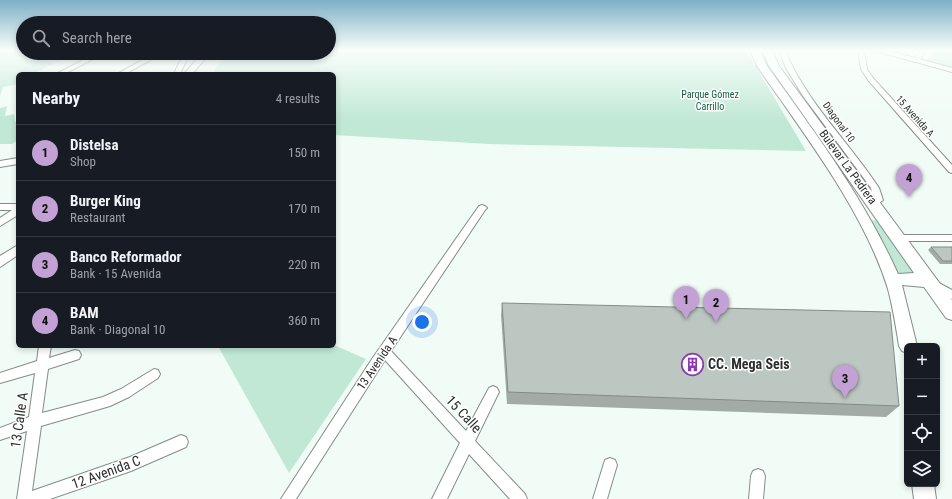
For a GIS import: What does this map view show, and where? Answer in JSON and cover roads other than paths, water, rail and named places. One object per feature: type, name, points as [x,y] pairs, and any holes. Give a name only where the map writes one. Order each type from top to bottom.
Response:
[{"type":"main road","name":"Bulevar La Pedrera","points":[[767,73],[856,204],[893,282],[902,310],[908,343]]},
{"type":"main road","name":"Bulevar La Pedrera","points":[[779,73],[932,283],[952,313]]},
{"type":"main road","points":[[893,282],[902,278],[910,278],[932,283]]},
{"type":"main road","points":[[923,487],[925,499]]},
{"type":"street","name":"Diagonal 10","points":[[792,73],[807,96],[875,188],[878,200],[874,203]]},
{"type":"street","name":"15 Avenida A","points":[[867,73],[870,79],[952,170]]},
{"type":"street","points":[[0,164],[16,161]]},
{"type":"street","points":[[0,207],[16,207]]},
{"type":"street","name":"13 Avenida A","points":[[288,499],[384,351],[482,208]]},
{"type":"street","points":[[0,223],[16,211]]},
{"type":"street","points":[[899,238],[952,238]]},
{"type":"street","points":[[0,262],[16,250]]},
{"type":"street","points":[[932,283],[952,295]]},
{"type":"street","name":"13 Calle A","points":[[24,499],[36,421],[45,348]]},
{"type":"street","name":"15 Calle","points":[[384,351],[520,499]]},
{"type":"street","points":[[0,378],[75,355]]},
{"type":"street","points":[[0,434],[36,421],[105,402],[125,393],[154,374]]},
{"type":"street","points":[[439,499],[493,392]]},
{"type":"street","name":"12 Avenida C","points":[[29,499],[131,464],[181,442]]},
{"type":"street","points":[[600,499],[610,465]]},
{"type":"street","points":[[756,499],[758,476]]},
{"type":"place","name":"BAM","points":[[909,197]]},
{"type":"place","name":"Distelsa","points":[[686,319]]},
{"type":"place","name":"Burger King","points":[[716,322]]},
{"type":"place","name":"CC. Mega Seis","points":[[693,364]]},
{"type":"place","name":"Banco Reformador","points":[[845,398]]},
{"type":"park label","name":"Parque Gómez Carrillo","points":[[710,100]]}]
